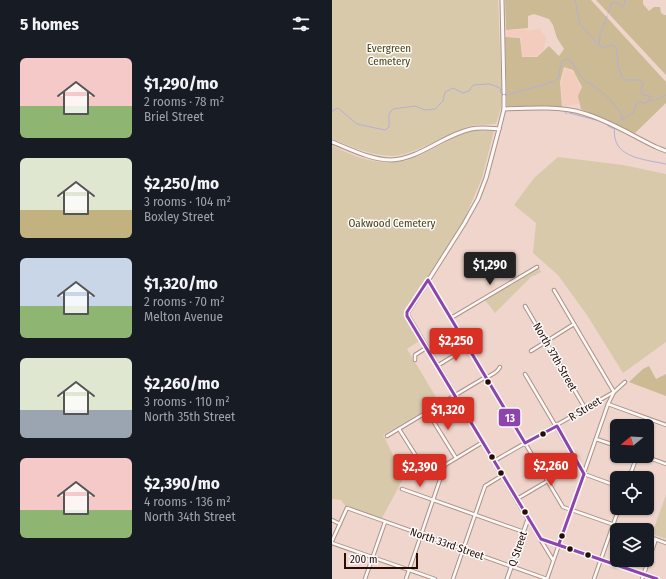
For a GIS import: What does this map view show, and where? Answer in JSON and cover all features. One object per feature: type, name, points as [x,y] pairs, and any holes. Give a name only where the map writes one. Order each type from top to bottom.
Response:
[{"type":"street","points":[[502,0],[504,109],[486,178],[478,199],[464,224],[407,314],[540,539],[554,560]]},
{"type":"street","points":[[504,109],[525,108],[574,110],[591,115],[656,147],[666,150]]},
{"type":"street","points":[[332,142],[369,156],[391,160],[408,156],[467,130],[480,127],[499,129]]},
{"type":"street","points":[[451,318],[537,267]]},
{"type":"street","points":[[428,280],[563,507],[610,524]]},
{"type":"street","points":[[554,290],[614,392]]},
{"type":"street","name":"North 37th Street","points":[[525,306],[585,408]]},
{"type":"street","points":[[531,350],[574,324]]},
{"type":"street","points":[[437,366],[468,347]]},
{"type":"street","points":[[415,360],[415,355],[426,348]]},
{"type":"street","points":[[387,436],[500,368]]},
{"type":"street","points":[[525,374],[584,474],[610,483]]},
{"type":"street","points":[[547,579],[608,404],[614,392],[625,382]]},
{"type":"street","name":"R Street","points":[[494,461],[614,392]]},
{"type":"street","points":[[608,404],[666,425]]},
{"type":"street","points":[[427,411],[456,458]]},
{"type":"street","points":[[398,429],[416,456]]},
{"type":"street","points":[[596,439],[610,444]]},
{"type":"street","points":[[406,579],[445,465],[483,442]]},
{"type":"street","points":[[654,460],[666,464]]},
{"type":"street","points":[[517,499],[578,462]]},
{"type":"street","points":[[453,579],[485,486],[503,476]]},
{"type":"street","points":[[402,489],[524,532]]},
{"type":"street","name":"North 33rd Street","points":[[340,524],[347,508],[547,579]]},
{"type":"street","name":"Q Street","points":[[507,579],[528,518]]},
{"type":"street","points":[[332,520],[340,524],[332,542],[372,558],[435,579]]},
{"type":"street","points":[[365,579],[385,522]]},
{"type":"street","points":[[594,579],[610,534]]},
{"type":"street","points":[[540,539],[559,544],[657,579]]},
{"type":"street","points":[[642,579],[656,539],[666,543]]},
{"type":"shaded area","points":[[505,0],[591,0],[666,82],[666,103],[635,133],[581,109],[578,96],[582,87],[573,70],[564,67],[560,82],[562,107],[507,106],[505,37],[520,38],[522,57],[537,57],[549,46],[559,56],[564,49],[557,38],[553,25],[549,19],[534,14],[528,16],[528,28],[506,30]]},
{"type":"shaded area","points":[[596,0],[643,0],[643,4],[649,11],[654,7],[660,7],[661,13],[666,15],[666,75]]},
{"type":"shaded area","points":[[526,29],[526,31],[540,29],[546,38],[544,49],[537,56],[522,57],[521,36],[507,37],[507,30]]},
{"type":"shaded area","points":[[566,68],[576,75],[581,87],[579,98],[580,104],[563,106],[561,85],[564,70]]},
{"type":"shaded area","points":[[649,366],[656,379],[666,374],[666,396],[629,382],[643,369]]},
{"type":"green space","name":"Evergreen Cemetery","points":[[332,0],[498,0],[502,97],[496,124],[467,127],[410,152],[392,156],[384,156],[369,152],[332,139]]},
{"type":"green space","name":"Oakwood Cemetery","points":[[467,130],[494,131],[482,178],[464,220],[403,315],[419,341],[407,349],[439,402],[383,435],[404,477],[382,518],[347,508],[341,500],[332,499],[332,145],[357,157],[376,161],[394,162],[407,160],[418,156]]},
{"type":"green space","points":[[558,157],[623,165],[666,174],[666,342],[623,373],[587,315],[558,275],[533,253],[536,223],[514,205],[534,178]]},
{"type":"green space","points":[[539,268],[541,272],[531,277],[495,313],[485,300]]},
{"type":"green space","points":[[666,495],[666,539],[654,535],[654,528]]},
{"type":"waterway","points":[[575,0],[580,24],[599,45],[604,48],[610,45],[615,46],[618,67],[622,76],[625,80],[640,80],[643,84],[641,90],[643,95],[650,96],[649,100],[645,103],[637,102],[633,113],[620,120],[615,126],[614,132],[618,145],[628,154],[643,160],[666,164]]},
{"type":"waterway","points":[[608,13],[612,3],[616,2],[622,7],[624,6],[625,0]]},
{"type":"waterway","points":[[599,45],[600,32],[607,16]]},
{"type":"waterway","points":[[332,111],[338,108],[357,124],[385,130],[389,127],[389,114],[393,109],[415,106],[425,110],[435,109],[443,101],[445,92],[453,88],[463,93],[469,91],[473,85],[490,84],[500,88],[501,93],[507,95],[553,82],[559,78],[562,61],[566,59],[571,61],[587,83],[596,87],[610,99],[623,119]]},
{"type":"waterway","points":[[650,100],[654,101],[666,95]]},
{"type":"waterway","points":[[569,113],[596,120]]},
{"type":"waterway","points":[[608,126],[614,129]]},
{"type":"transit line","name":"13","points":[[559,544],[584,474],[557,426],[525,443],[428,280],[407,312],[407,316],[541,539],[657,579]]}]
